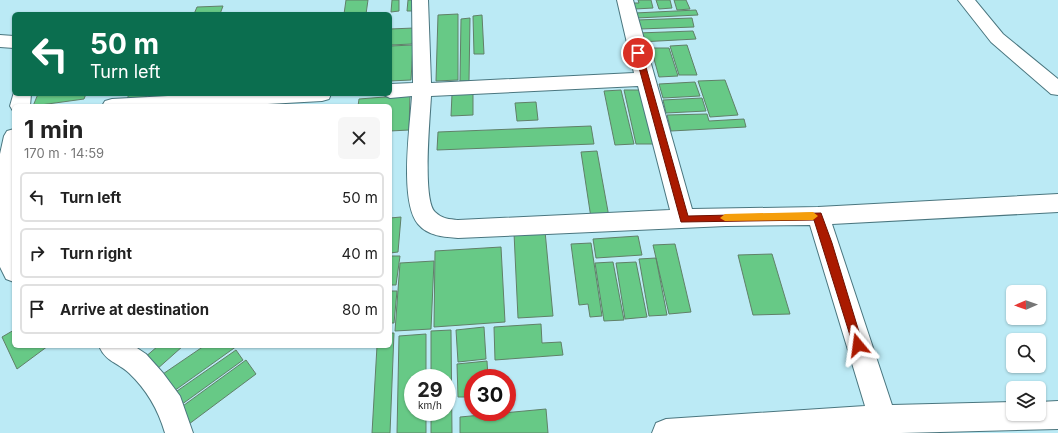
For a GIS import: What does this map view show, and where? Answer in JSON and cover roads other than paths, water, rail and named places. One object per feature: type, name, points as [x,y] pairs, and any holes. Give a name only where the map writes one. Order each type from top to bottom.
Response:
[{"type":"street","points":[[420,0],[422,89],[417,188],[420,205],[426,218],[438,227],[458,229],[818,216],[1058,203]]},
{"type":"street","points":[[625,0],[684,220]]},
{"type":"street","points":[[966,0],[997,38],[1058,89]]},
{"type":"street","points":[[0,41],[12,42]]},
{"type":"street","points":[[392,90],[645,79]]},
{"type":"street","points":[[147,104],[287,96]]},
{"type":"street","points":[[7,259],[2,208],[6,173],[12,145]]},
{"type":"street","points":[[818,216],[870,384],[886,426]]},
{"type":"street","points":[[115,348],[137,362],[154,382],[170,406],[179,433]]},
{"type":"street","points":[[666,433],[886,426],[1058,415]]}]
